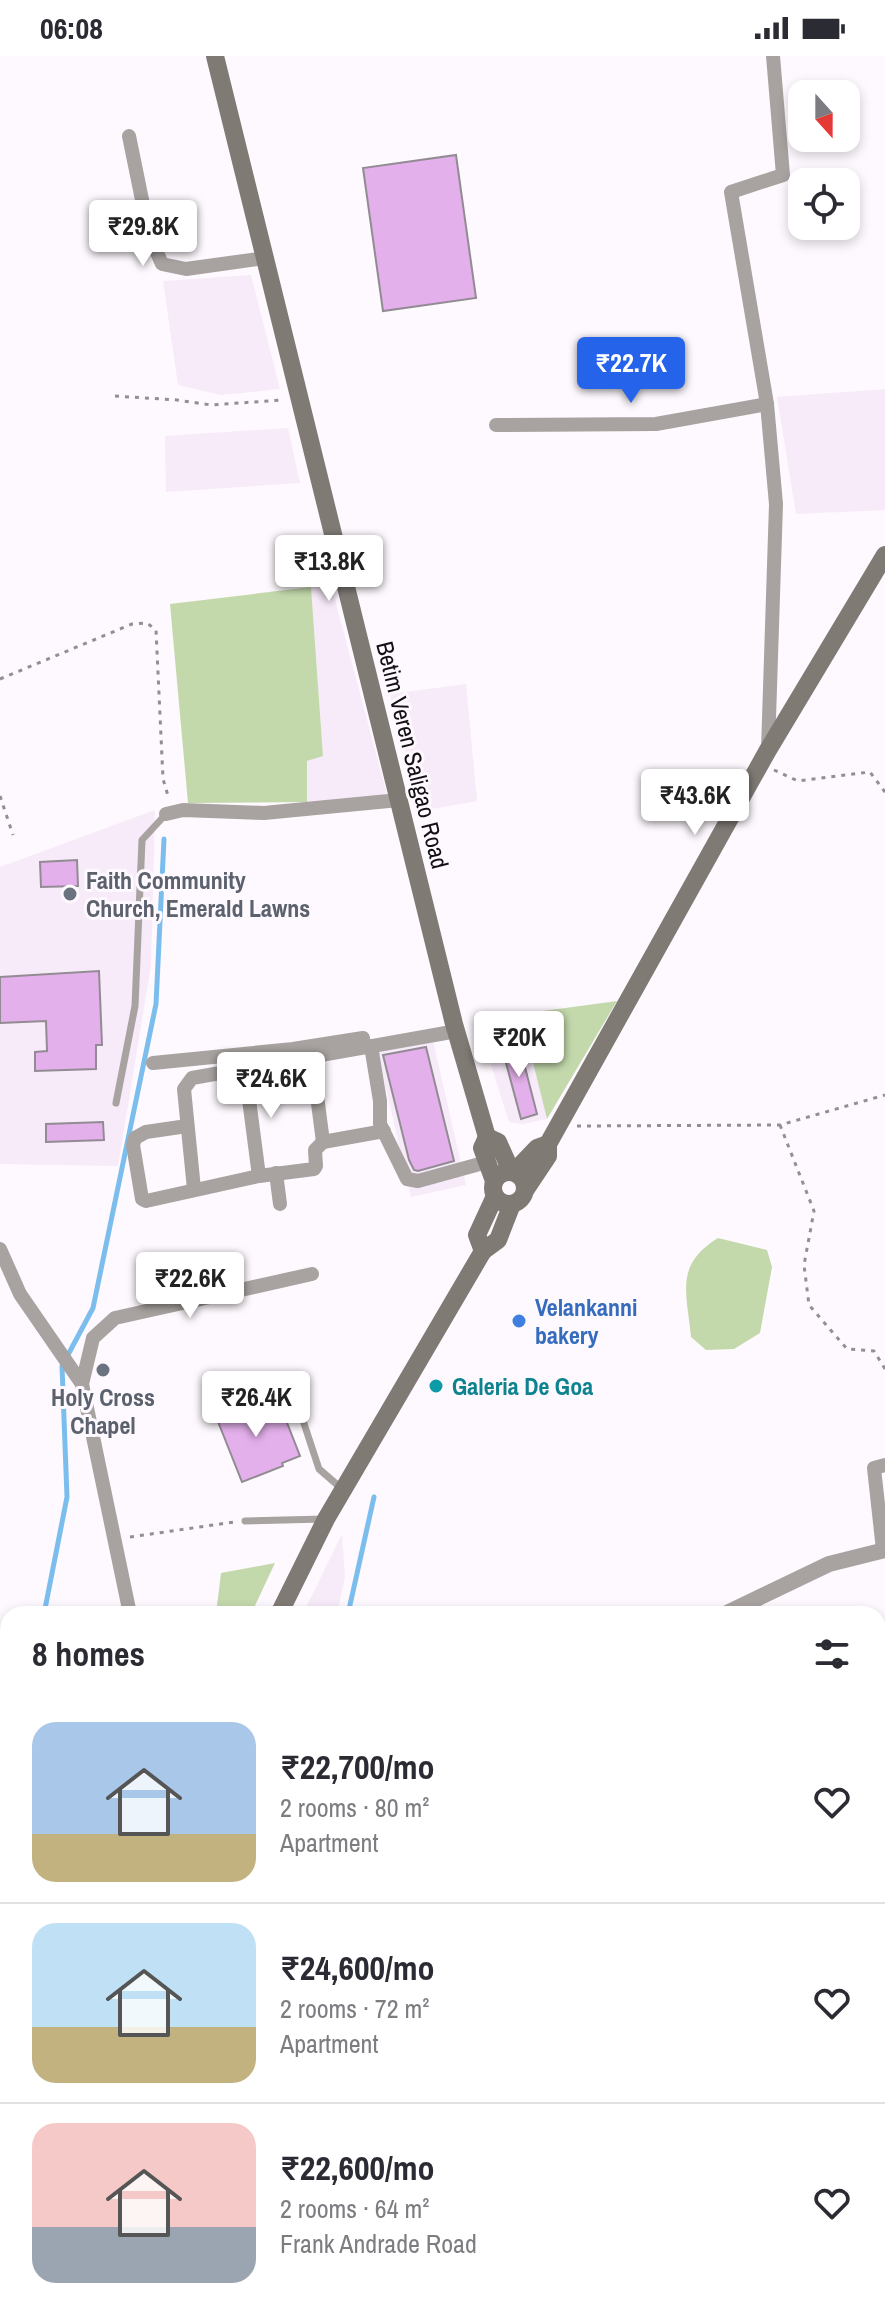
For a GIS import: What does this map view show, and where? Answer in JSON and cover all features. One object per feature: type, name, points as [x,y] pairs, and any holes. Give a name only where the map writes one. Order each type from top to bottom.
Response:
[{"type":"main road","name":"Betim Veren Saligao Road","points":[[215,56],[456,1028],[487,1137],[482,1148],[500,1194]]},
{"type":"main road","points":[[500,1194],[521,1199],[548,1156],[548,1144],[764,757],[885,555]]},
{"type":"main road","name":"Betim Veren Saligao Road","points":[[487,1137],[498,1142],[512,1172],[523,1178],[526,1189]]},
{"type":"main road","points":[[283,1606],[326,1519],[483,1251],[498,1240],[503,1172],[512,1172],[537,1148],[548,1144]]},
{"type":"street","points":[[764,757],[776,504],[767,404],[731,192],[783,175],[773,56]]},
{"type":"street","points":[[129,136],[149,234],[162,264],[186,269],[265,258]]},
{"type":"street","points":[[496,425],[656,424],[767,404]]},
{"type":"street","points":[[166,814],[183,810],[264,813],[399,800]]},
{"type":"street","points":[[194,1189],[184,1089],[192,1078],[456,1028]]},
{"type":"street","points":[[153,1063],[456,1028]]},
{"type":"street","points":[[371,1046],[380,1101],[378,1117],[404,1174],[412,1182],[487,1162]]},
{"type":"street","points":[[312,1057],[323,1142]]},
{"type":"street","points":[[245,1069],[259,1176]]},
{"type":"street","points":[[187,1126],[140,1134],[135,1138],[133,1145],[142,1199],[146,1201],[259,1176],[314,1169],[315,1150],[323,1142],[384,1131]]},
{"type":"street","points":[[276,1173],[280,1204]]},
{"type":"street","points":[[0,1249],[20,1294],[82,1384],[128,1606]]},
{"type":"street","points":[[82,1384],[93,1338],[115,1318],[312,1274]]},
{"type":"street","points":[[742,1606],[829,1564],[884,1550],[874,1468],[885,1465]]},
{"type":"lane","points":[[116,1103],[135,1006],[142,840],[166,814]]},
{"type":"lane","points":[[290,1381],[319,1469],[343,1490]]},
{"type":"lane","points":[[245,1521],[326,1519]]},
{"type":"path","points":[[115,396],[211,405],[300,398]]},
{"type":"path","points":[[0,679],[132,624],[147,623],[156,630],[163,779],[170,803],[166,814]]},
{"type":"path","points":[[764,757],[798,781],[870,772],[885,792]]},
{"type":"path","points":[[0,796],[13,835]]},
{"type":"path","points":[[559,1126],[780,1125],[885,1095]]},
{"type":"path","points":[[780,1125],[814,1211],[804,1265],[809,1305],[847,1349],[874,1351],[885,1369]]},
{"type":"path","points":[[114,1539],[245,1521]]},
{"type":"shaded area","points":[[251,275],[280,389],[221,395],[178,385],[163,281]]},
{"type":"shaded area","points":[[885,389],[885,510],[796,514],[777,397]]},
{"type":"shaded area","points":[[288,428],[300,483],[166,492],[165,436]]},
{"type":"shaded area","points":[[331,585],[388,798],[307,802],[307,761],[323,756],[311,587]]},
{"type":"shaded area","points":[[466,684],[477,801],[421,811],[390,694]]},
{"type":"shaded area","points":[[155,810],[151,965],[118,1166],[0,1164],[0,867]]},
{"type":"shaded area","points":[[521,1014],[547,1119],[522,1124],[509,1122],[477,1021]]},
{"type":"shaded area","points":[[431,1032],[466,1185],[411,1197],[375,1041]]},
{"type":"shaded area","points":[[342,1534],[345,1577],[339,1606],[307,1606]]},
{"type":"green space","points":[[311,587],[323,756],[307,761],[307,802],[188,803],[170,604]]},
{"type":"green space","points":[[617,1001],[547,1119],[521,1014]]},
{"type":"green space","points":[[718,1238],[767,1250],[772,1267],[760,1333],[734,1349],[706,1350],[691,1337],[686,1281],[695,1259]]},
{"type":"green space","points":[[275,1563],[255,1606],[217,1606],[221,1573]]},
{"type":"building","points":[[456,155],[476,298],[383,311],[363,168]]},
{"type":"building","points":[[77,860],[78,886],[41,887],[40,862]]},
{"type":"building","points":[[99,971],[102,1045],[96,1045],[96,1069],[35,1071],[35,1052],[47,1051],[46,1021],[0,1023],[0,977]]},
{"type":"building","points":[[518,1040],[537,1114],[521,1119],[501,1044]]},
{"type":"building","points":[[426,1047],[454,1161],[418,1171],[414,1170],[409,1160],[383,1055]]},
{"type":"building","points":[[103,1122],[104,1140],[46,1142],[46,1124]]},
{"type":"building","points":[[255,1397],[263,1418],[282,1410],[300,1456],[242,1482],[215,1414]]},
{"type":"waterway","points":[[46,1606],[67,1497],[62,1366],[93,1308],[156,1004],[164,839]]},
{"type":"waterway","points":[[350,1606],[374,1497]]},
{"type":"place","name":"Faith Community Church, Emerald Lawns","points":[[70,894]]},
{"type":"place","name":"Velankanni bakery","points":[[519,1321]]},
{"type":"place","name":"Holy Cross Chapel","points":[[103,1370]]},
{"type":"place","name":"Galeria De Goa","points":[[436,1386]]}]
